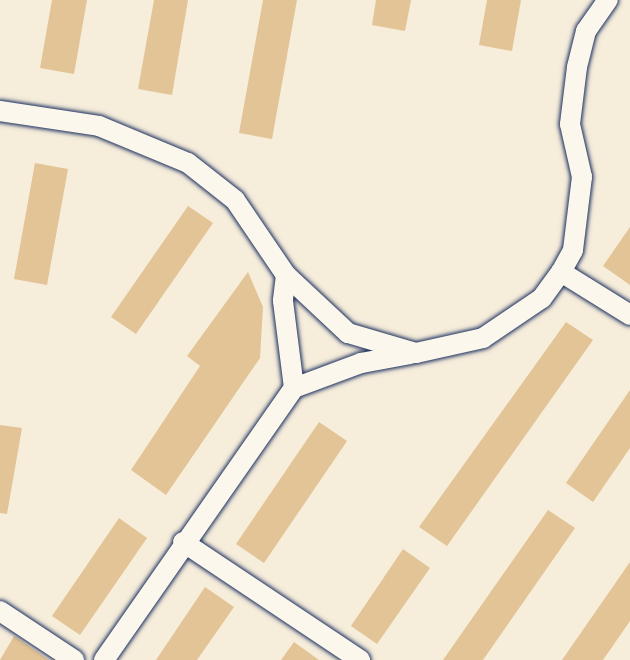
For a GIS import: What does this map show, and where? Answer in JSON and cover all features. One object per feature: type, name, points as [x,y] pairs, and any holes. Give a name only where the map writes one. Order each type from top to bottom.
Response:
[{"type":"street","points":[[104,660],[183,542],[294,388],[361,363],[483,338],[542,298],[561,272],[573,250],[582,177],[570,124],[577,67],[586,31],[608,0]]},
{"type":"street","points":[[0,111],[99,126],[188,163],[235,200],[286,275],[348,333],[416,353]]},
{"type":"street","points":[[561,272],[630,315]]},
{"type":"street","points":[[286,275],[283,301],[294,388]]},
{"type":"street","points":[[183,542],[360,660]]},
{"type":"street","points":[[0,611],[74,660]]},
{"type":"building","points":[[52,0],[87,0],[74,74],[40,68]]},
{"type":"building","points":[[154,0],[188,0],[172,95],[138,89]]},
{"type":"building","points":[[263,0],[297,0],[272,139],[239,133]]},
{"type":"building","points":[[376,0],[411,0],[405,31],[372,25]]},
{"type":"building","points":[[487,0],[521,0],[512,51],[479,45]]},
{"type":"building","points":[[35,163],[68,169],[47,285],[14,279]]},
{"type":"building","points":[[188,206],[213,223],[136,334],[111,317]]},
{"type":"building","points":[[630,227],[630,285],[603,266]]},
{"type":"building","points":[[248,272],[263,307],[260,358],[166,495],[131,470],[200,366],[187,356]]},
{"type":"building","points":[[566,322],[593,340],[447,546],[419,527]]},
{"type":"building","points":[[630,390],[630,448],[593,502],[566,483]]},
{"type":"building","points":[[319,422],[347,441],[264,563],[236,544]]},
{"type":"building","points":[[0,425],[22,428],[7,514],[0,513]]},
{"type":"building","points":[[548,510],[575,528],[483,660],[443,660]]},
{"type":"building","points":[[119,518],[147,538],[80,635],[52,616]]},
{"type":"building","points":[[403,549],[430,568],[377,644],[351,626]]},
{"type":"building","points":[[630,562],[630,621],[603,660],[562,660]]},
{"type":"building","points":[[205,587],[234,607],[197,660],[156,660]]},
{"type":"building","points":[[14,636],[49,660],[0,660]]},
{"type":"building","points":[[294,642],[319,660],[281,660]]}]
